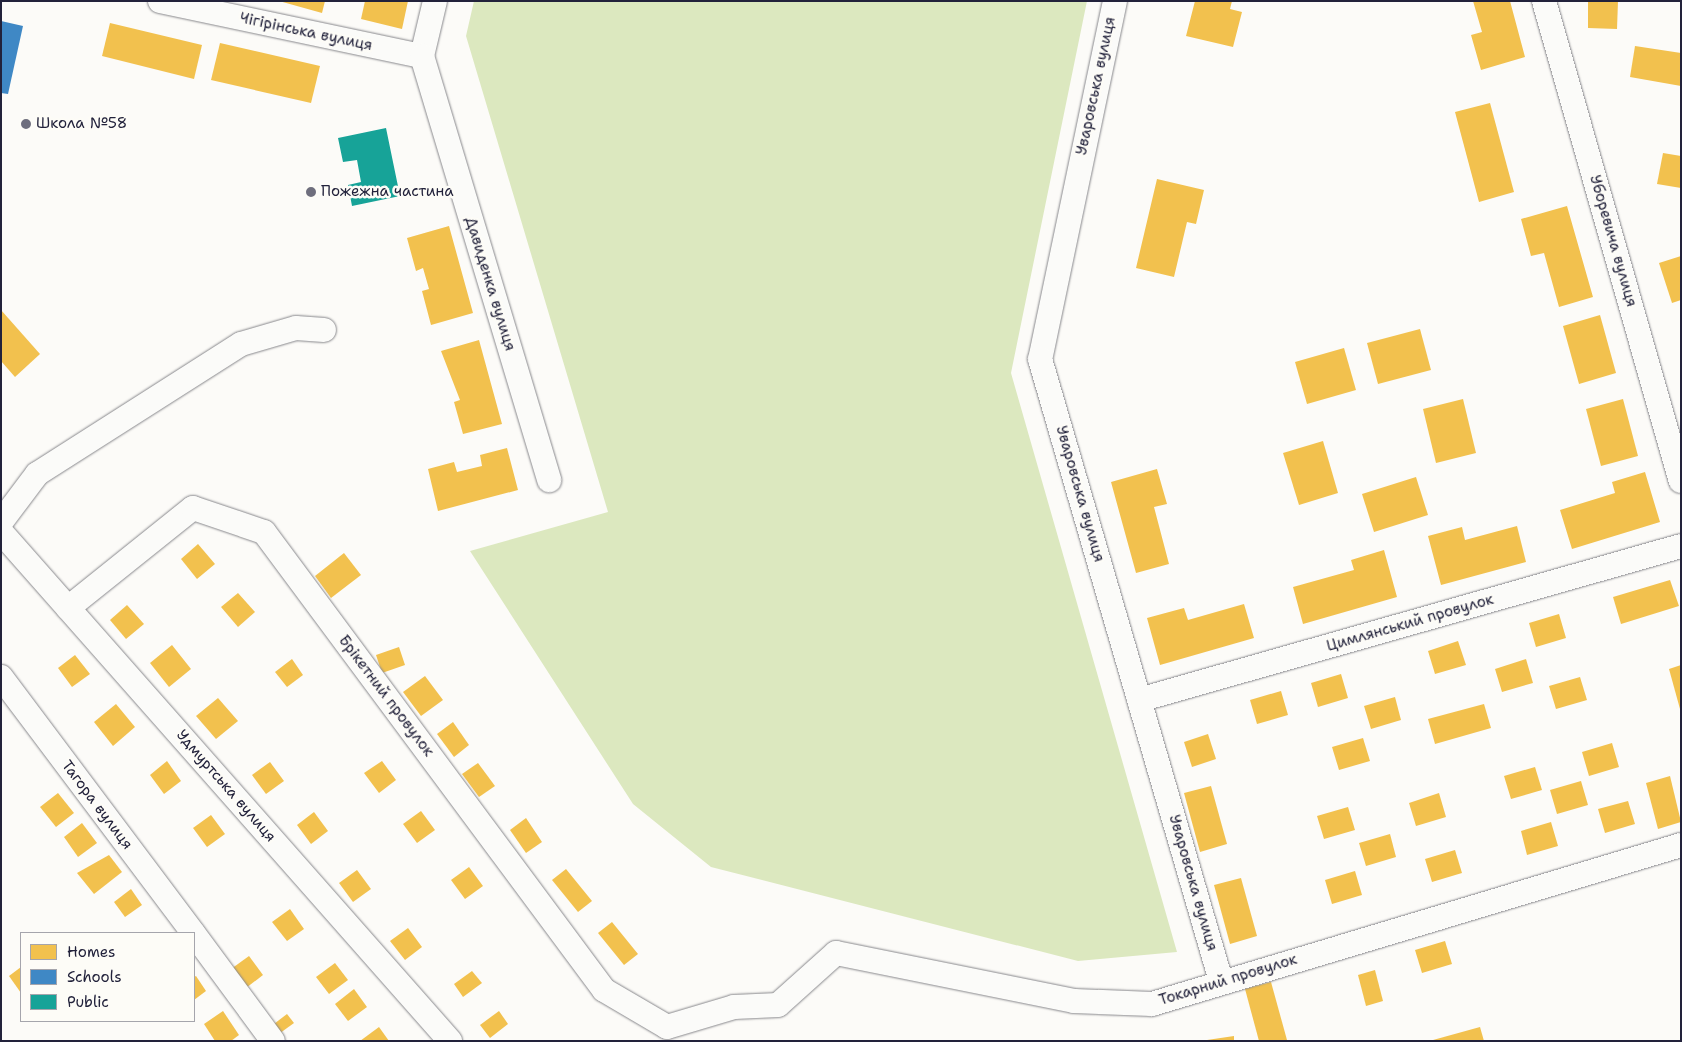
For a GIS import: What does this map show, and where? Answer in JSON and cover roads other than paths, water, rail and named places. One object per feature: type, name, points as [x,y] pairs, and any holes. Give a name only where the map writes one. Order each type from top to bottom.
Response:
[{"type":"street","name":"Чiгiрiнська вулиця","points":[[160,1],[422,56]]},
{"type":"street","points":[[422,56],[436,1]]},
{"type":"street","name":"Уваровська вулиця","points":[[1114,1],[1040,359],[1221,980]]},
{"type":"street","name":"Уборевича вулиця","points":[[1544,1],[1681,481]]},
{"type":"street","name":"Давиденка вулиця","points":[[422,56],[549,480]]},
{"type":"street","points":[[1,522],[37,474],[241,344],[296,328],[324,330]]},
{"type":"street","name":"Брiкетний провулок","points":[[68,608],[194,508],[264,532],[604,990],[667,1027]]},
{"type":"street","name":"Удмуртська вулиця","points":[[1,532],[450,1041]]},
{"type":"street","name":"Цимлянський провулок","points":[[1139,700],[1681,546]]},
{"type":"street","name":"Тагора вулиця","points":[[1,677],[192,932]]},
{"type":"street","name":"Токарний провулок","points":[[667,1027],[734,1007],[778,1004],[836,953],[1074,1001],[1152,1004],[1221,980],[1681,845]]},
{"type":"street","name":"Тагора вулиця","points":[[195,937],[273,1041]]},
{"type":"place","name":"Школа №58","points":[[26,124]]},
{"type":"place","name":"Пожежна частина","points":[[311,192]]}]
